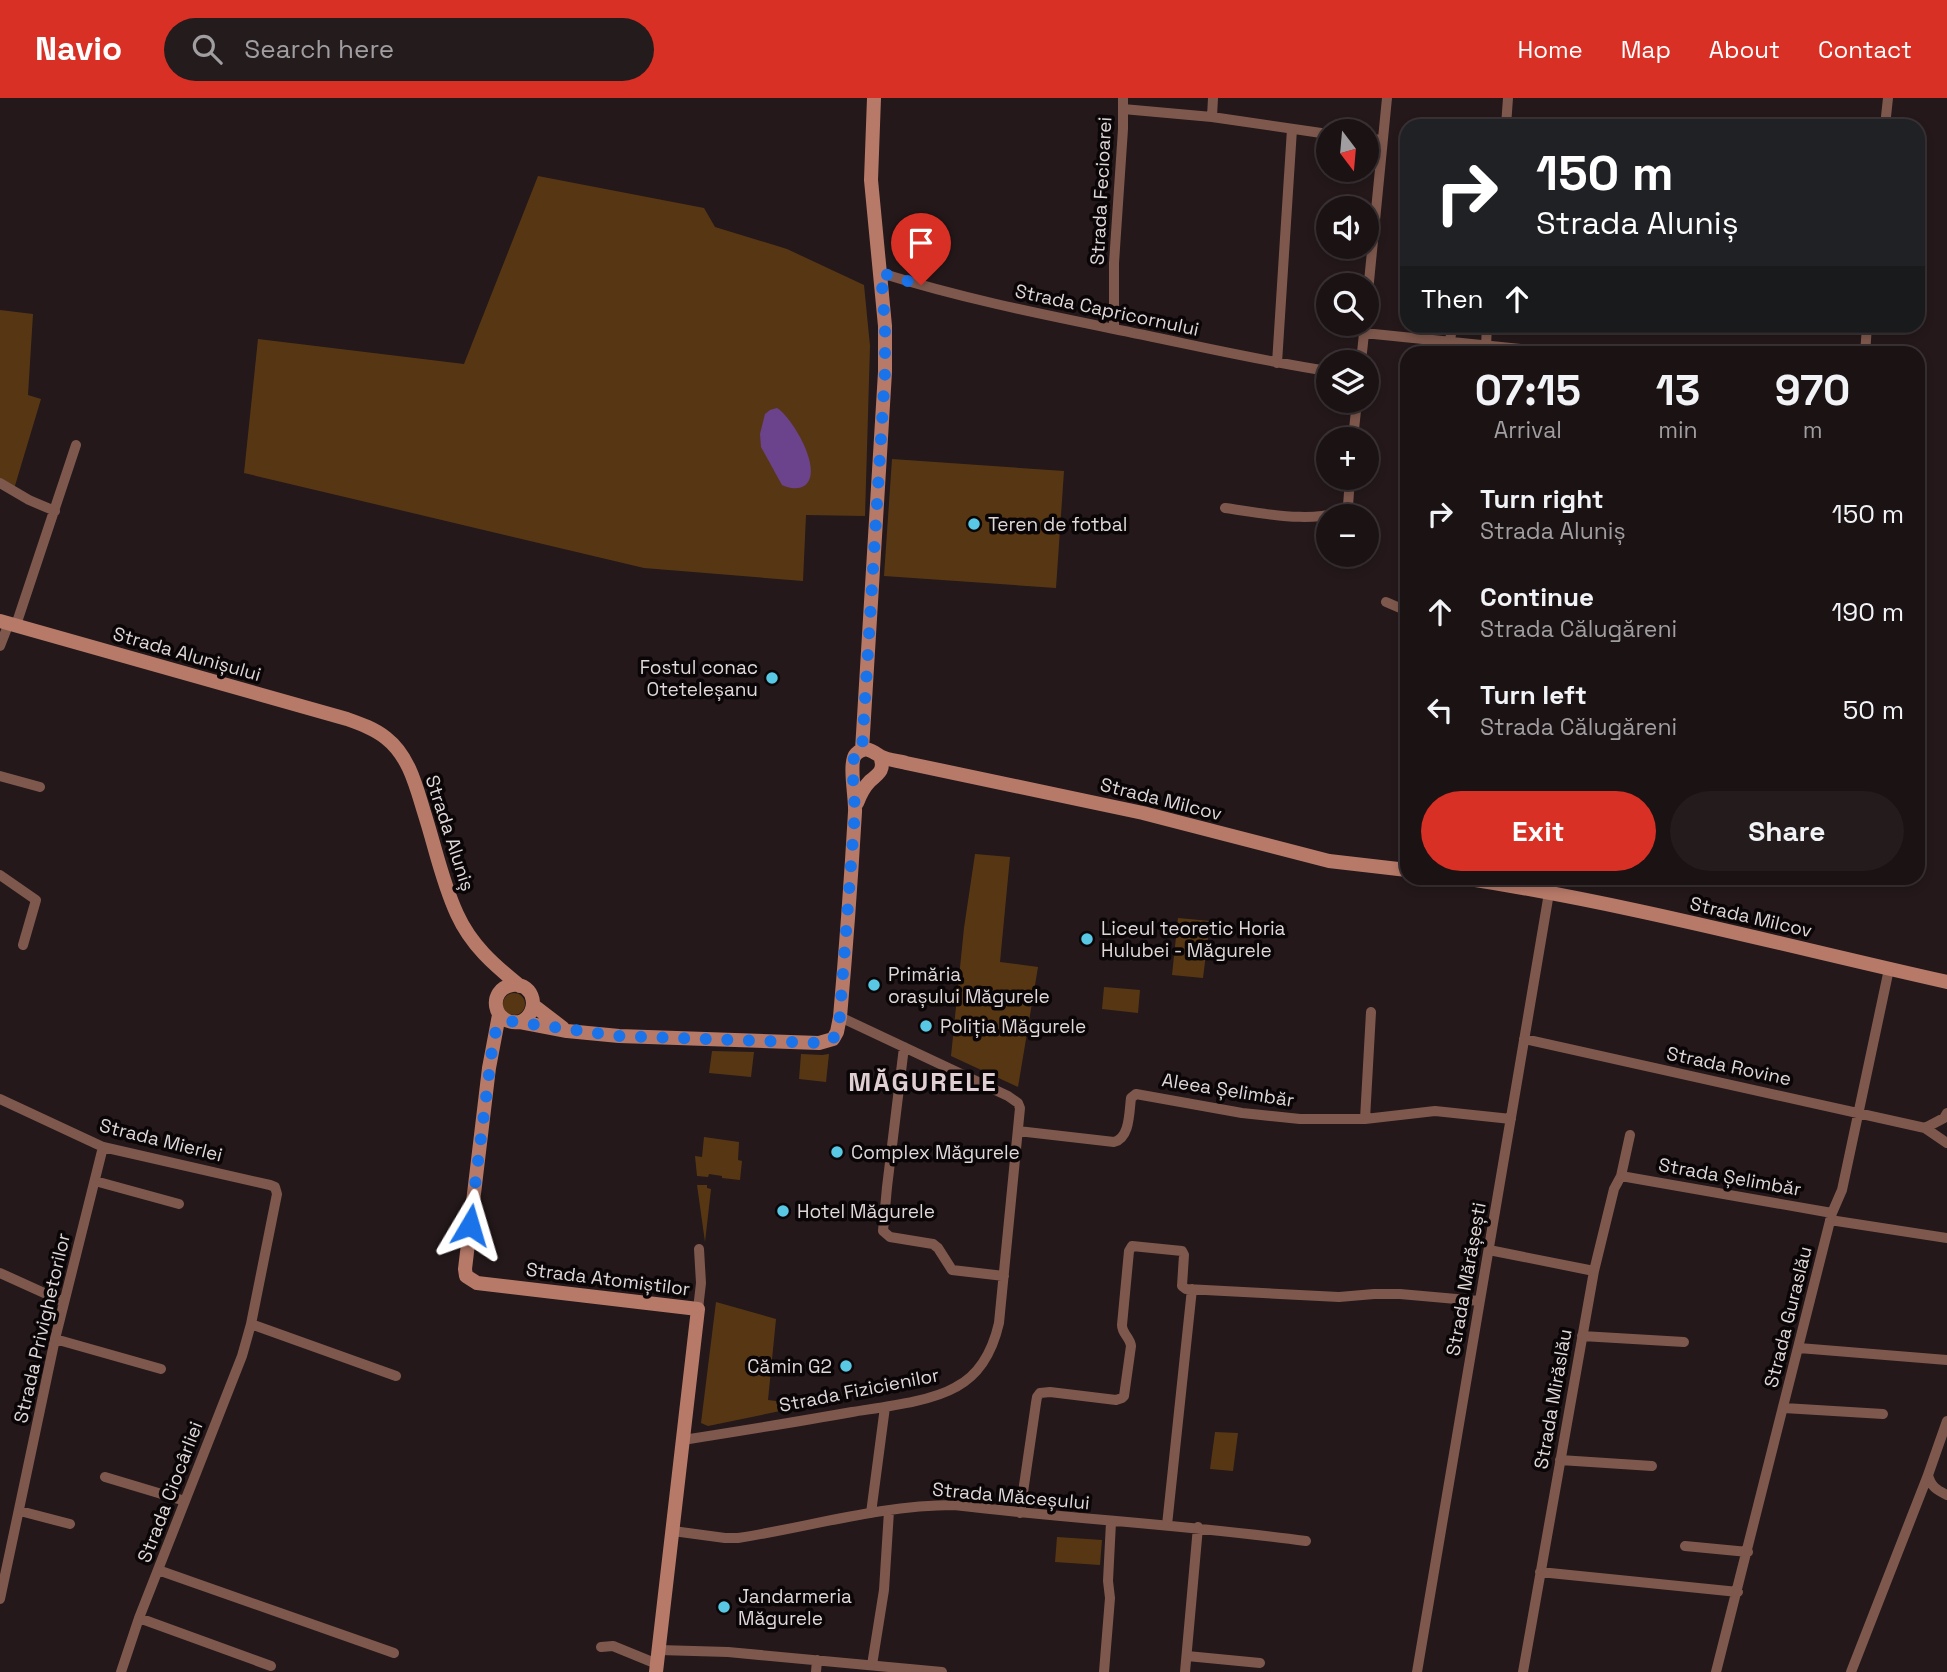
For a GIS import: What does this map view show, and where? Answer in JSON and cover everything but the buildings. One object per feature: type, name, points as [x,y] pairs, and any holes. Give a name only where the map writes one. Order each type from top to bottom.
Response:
[{"type":"main road","points":[[862,750],[885,372],[885,326],[871,180],[874,98]]},
{"type":"main road","name":"Strada Alunișului","points":[[9,623],[363,725]]},
{"type":"main road","name":"Strada Aluniș","points":[[363,725],[385,737],[406,762],[456,913],[471,939],[520,986]]},
{"type":"main road","points":[[492,962],[497,981],[496,1008],[509,1019],[567,1031],[619,1036],[819,1043],[830,1041],[837,1032],[840,1017],[855,811],[852,762],[858,752],[872,750],[878,769]]},
{"type":"main road","name":"Strada Milcov","points":[[878,769],[906,762],[1168,819],[1342,864],[1400,869]]},
{"type":"main road","points":[[853,772],[861,779],[878,769]]},
{"type":"main road","points":[[855,811],[860,797],[878,769]]},
{"type":"main road","name":"Strada Milcov","points":[[1526,885],[1549,893],[1947,982]]},
{"type":"main road","points":[[497,997],[501,990],[508,986],[520,986],[531,995],[533,1005],[529,1016],[509,1019]]},
{"type":"main road","points":[[533,1005],[567,1031]]},
{"type":"main road","name":"Strada Atomiștilor","points":[[509,1019],[494,1034],[466,1276],[477,1283],[698,1309],[657,1662]]},
{"type":"street","points":[[1212,117],[1213,98]]},
{"type":"street","points":[[1370,273],[1387,98]]},
{"type":"street","points":[[1506,119],[1508,98]]},
{"type":"street","points":[[1886,119],[1888,98]]},
{"type":"street","points":[[1123,103],[1316,132]]},
{"type":"street","name":"Strada Fecioarei","points":[[1114,329],[1114,263],[1123,103]]},
{"type":"street","points":[[1277,363],[1292,129]]},
{"type":"street","points":[[1379,139],[1383,139]]},
{"type":"street","name":"Strada Capricornului","points":[[881,273],[958,296],[1316,369]]},
{"type":"street","points":[[1379,330],[1486,346],[1487,333]]},
{"type":"street","points":[[1450,342],[1451,333]]},
{"type":"street","points":[[0,646],[55,511],[76,445]]},
{"type":"street","points":[[0,483],[55,511]]},
{"type":"street","points":[[1225,508],[1317,517],[1335,515],[1348,506],[1349,490]]},
{"type":"street","points":[[1386,602],[1400,608]]},
{"type":"street","points":[[0,776],[40,787]]},
{"type":"street","points":[[0,875],[36,900],[23,945]]},
{"type":"street","name":"Strada Mărășești","points":[[1418,1672],[1549,893]]},
{"type":"street","name":"Strada Guraslău","points":[[1716,1672],[1831,1216],[1842,1190],[1889,969]]},
{"type":"street","points":[[1364,1119],[1371,1012]]},
{"type":"street","name":"Strada Fizicienilor","points":[[683,1440],[885,1407],[938,1395],[956,1388],[975,1373],[983,1364],[996,1335],[1020,1108],[1013,1099],[840,1017]]},
{"type":"street","name":"Strada Rovine","points":[[1524,1039],[1925,1128]]},
{"type":"street","points":[[904,1047],[883,1231],[890,1237],[933,1244],[952,1270],[1004,1276]]},
{"type":"street","name":"Aleea Șelimbăr","points":[[1018,1131],[1119,1141],[1125,1132],[1131,1098],[1136,1094],[1242,1113],[1300,1119],[1364,1119],[1435,1111],[1511,1119]]},
{"type":"street","name":"Strada Mierlei","points":[[0,1100],[103,1147],[270,1185],[276,1190]]},
{"type":"street","points":[[1947,1113],[1944,1118],[1925,1128],[1947,1143]]},
{"type":"street","name":"Strada Mirăslău","points":[[1523,1672],[1594,1271],[1630,1135]]},
{"type":"street","name":"Strada Privighetorilor","points":[[0,1599],[55,1339],[103,1147]]},
{"type":"street","name":"Strada Șelimbăr","points":[[1621,1176],[1947,1238]]},
{"type":"street","points":[[95,1181],[179,1205]]},
{"type":"street","name":"Strada Ciocârliei","points":[[121,1672],[139,1618],[231,1387],[251,1324],[277,1197],[276,1190]]},
{"type":"street","points":[[1020,1513],[1035,1403],[1040,1393],[1116,1400],[1124,1396],[1131,1346],[1122,1325],[1130,1248],[1136,1245],[1182,1251],[1182,1286],[1186,1289],[1339,1297],[1400,1294],[1479,1301]]},
{"type":"street","name":"Strada Atomiștilor","points":[[698,1309],[701,1283],[699,1249]]},
{"type":"street","points":[[1489,1250],[1594,1271]]},
{"type":"street","points":[[0,1273],[64,1302]]},
{"type":"street","points":[[1167,1525],[1192,1289]]},
{"type":"street","points":[[251,1324],[396,1376]]},
{"type":"street","points":[[1582,1336],[1684,1342]]},
{"type":"street","points":[[55,1339],[161,1369]]},
{"type":"street","points":[[1799,1348],[1947,1360]]},
{"type":"street","points":[[871,1513],[885,1407]]},
{"type":"street","points":[[1784,1408],[1883,1414]]},
{"type":"street","points":[[1851,1672],[1947,1421]]},
{"type":"street","points":[[1560,1460],[1652,1466]]},
{"type":"street","points":[[1928,1475],[1931,1484],[1947,1495]]},
{"type":"street","points":[[105,1477],[185,1501]]},
{"type":"street","name":"Strada Măceșului","points":[[673,1531],[738,1538],[871,1513],[954,1505],[1111,1522],[1198,1527],[1306,1541]]},
{"type":"street","points":[[20,1511],[70,1524]]},
{"type":"street","points":[[872,1665],[884,1590],[889,1511]]},
{"type":"street","points":[[1104,1672],[1110,1598],[1108,1581],[1111,1522]]},
{"type":"street","points":[[1185,1672],[1198,1527]]},
{"type":"street","points":[[1685,1546],[1748,1552]]},
{"type":"street","points":[[158,1570],[394,1653]]},
{"type":"street","points":[[1540,1572],[1738,1592]]},
{"type":"street","points":[[139,1618],[271,1666]]},
{"type":"street","points":[[601,1647],[612,1646],[657,1662],[728,1652],[942,1672]]},
{"type":"street","points":[[1187,1656],[1260,1663]]},
{"type":"street","points":[[816,1672],[817,1660]]},
{"type":"shaded area","points":[[538,176],[704,208],[715,227],[787,249],[864,285],[870,346],[865,516],[806,515],[803,581],[644,568],[244,473],[258,339],[464,364]]},
{"type":"shaded area","points":[[0,310],[33,314],[28,395],[41,399],[14,489],[0,479]]},
{"type":"shaded area","points":[[777,408],[791,422],[809,458],[809,479],[801,487],[782,485],[761,447],[760,434],[765,414]]},
{"type":"shaded area","name":"Teren de fotbal","points":[[892,459],[1064,471],[1056,588],[884,576]]},
{"type":"shaded area","points":[[975,854],[1010,857],[1000,962],[1038,967],[1018,1087],[951,1056],[964,928]]},
{"type":"shaded area","points":[[1178,918],[1210,921],[1203,978],[1172,975]]},
{"type":"shaded area","points":[[1104,987],[1140,990],[1138,1013],[1102,1009]]},
{"type":"shaded area","points":[[514,993],[522,996],[525,1004],[522,1012],[514,1015],[506,1012],[503,1004],[506,996]]},
{"type":"shaded area","points":[[712,1051],[754,1052],[751,1077],[709,1073]]},
{"type":"shaded area","points":[[801,1054],[829,1054],[826,1082],[799,1079]]},
{"type":"shaded area","points":[[704,1137],[739,1142],[738,1160],[742,1161],[740,1180],[709,1174],[708,1177],[697,1176],[695,1156],[702,1157]]},
{"type":"shaded area","points":[[697,1185],[707,1185],[707,1188],[711,1189],[705,1242]]},
{"type":"shaded area","points":[[716,1302],[776,1319],[768,1400],[792,1403],[790,1409],[708,1426],[701,1423]]},
{"type":"shaded area","points":[[1215,1432],[1238,1433],[1233,1471],[1210,1469]]},
{"type":"shaded area","points":[[1057,1537],[1102,1540],[1100,1565],[1055,1562]]},
{"type":"place","name":"Teren de fotbal","points":[[974,524]]},
{"type":"place","name":"Fostul conac Oteteleșanu","points":[[772,678]]},
{"type":"place","name":"Liceul teoretic Horia Hulubei - Măgurele","points":[[1087,939]]},
{"type":"place","name":"Primăria orașului Măgurele","points":[[874,985]]},
{"type":"place","name":"Poliția Măgurele","points":[[926,1026]]},
{"type":"place","name":"Complex Măgurele","points":[[837,1152]]},
{"type":"place","name":"Hotel Măgurele","points":[[783,1211]]},
{"type":"place","name":"Cămin G2","points":[[846,1366]]},
{"type":"place","name":"Jandarmeria Măgurele","points":[[724,1607]]},
{"type":"district","name":"MĂGURELE","points":[[923,1082]]},
{"type":"route","points":[[470,1225],[494,1034],[508,1021],[619,1036],[819,1043],[830,1041],[836,1036],[843,984],[855,811],[852,762],[862,750],[880,459],[885,372],[881,273],[921,285]]}]
